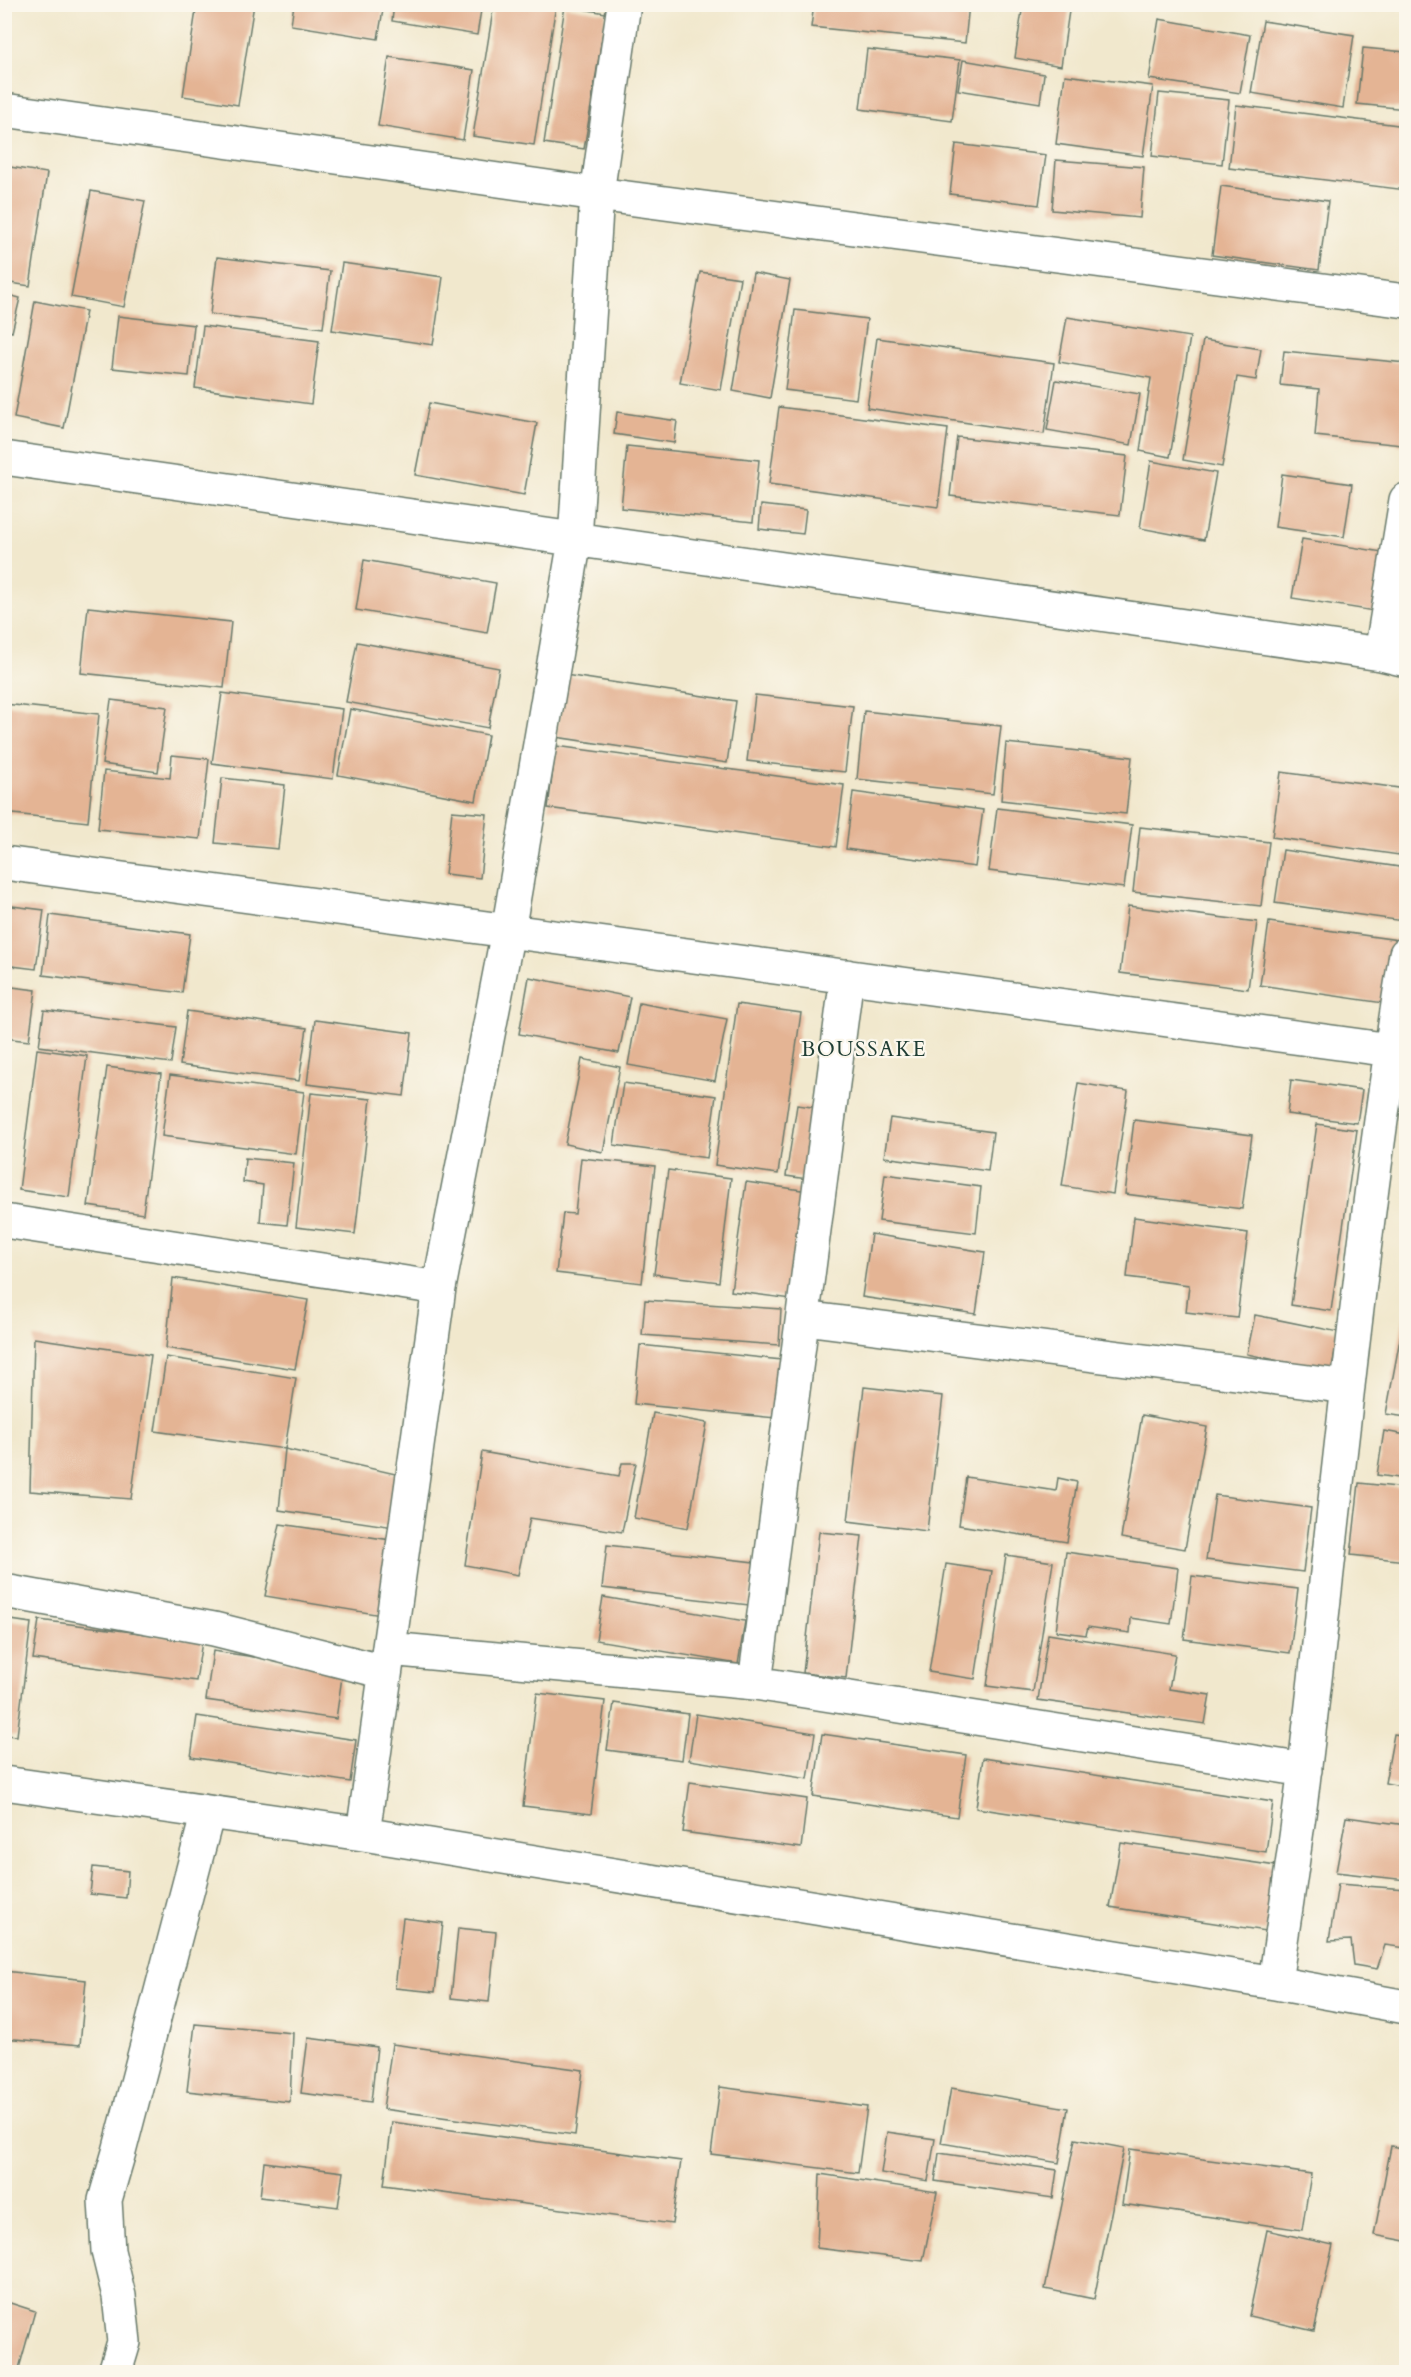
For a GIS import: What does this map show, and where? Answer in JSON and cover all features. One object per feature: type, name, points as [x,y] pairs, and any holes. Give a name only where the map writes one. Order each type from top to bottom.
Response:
[{"type":"street","points":[[363,1834],[439,1288],[508,931],[575,540],[597,194],[624,4]]},
{"type":"street","points":[[4,110],[597,194],[1407,302]]},
{"type":"street","points":[[4,458],[1394,657],[1407,500]]},
{"type":"street","points":[[4,863],[1391,1050]]},
{"type":"street","points":[[1275,1983],[1305,1770],[1348,1387],[1391,1050],[1407,954]]},
{"type":"street","points":[[755,1683],[847,976]]},
{"type":"street","points":[[4,1221],[439,1288]]},
{"type":"street","points":[[804,1318],[1348,1387]]},
{"type":"street","points":[[4,1591],[387,1660],[755,1683],[1305,1770]]},
{"type":"street","points":[[4,1784],[363,1834],[1275,1983],[1407,2007]]},
{"type":"street","points":[[115,2373],[124,2342],[119,2296],[108,2251],[105,2200],[120,2152],[208,1812]]},
{"type":"building","points":[[197,4],[254,4],[238,105],[183,96]]},
{"type":"building","points":[[294,4],[384,4],[378,39],[291,25]]},
{"type":"building","points":[[394,4],[482,4],[477,35],[392,21]]},
{"type":"building","points":[[494,4],[556,5],[534,145],[473,136]]},
{"type":"building","points":[[814,4],[969,4],[965,43],[811,27]]},
{"type":"building","points":[[1023,4],[1070,4],[1061,66],[1015,58]]},
{"type":"building","points":[[565,6],[606,13],[584,149],[544,143]]},
{"type":"building","points":[[1159,19],[1250,35],[1240,93],[1149,79]]},
{"type":"building","points":[[1263,21],[1354,35],[1343,108],[1251,93]]},
{"type":"building","points":[[1363,48],[1406,52],[1406,109],[1357,104]]},
{"type":"building","points":[[867,49],[960,60],[952,121],[860,109]]},
{"type":"building","points":[[389,57],[474,70],[463,140],[378,126]]},
{"type":"building","points":[[963,60],[1044,74],[1040,103],[958,90]]},
{"type":"building","points":[[1065,75],[1153,86],[1143,156],[1056,144]]},
{"type":"building","points":[[1159,93],[1229,100],[1222,164],[1152,156]]},
{"type":"building","points":[[1236,105],[1406,126],[1406,190],[1229,168]]},
{"type":"building","points":[[956,144],[1046,155],[1039,205],[950,194]]},
{"type":"building","points":[[1056,160],[1144,167],[1140,218],[1052,210]]},
{"type":"building","points":[[4,166],[47,173],[30,286],[4,282]]},
{"type":"building","points":[[1221,186],[1328,201],[1319,270],[1212,255]]},
{"type":"building","points":[[91,191],[145,201],[124,307],[71,297]]},
{"type":"building","points":[[217,257],[330,271],[323,328],[210,314]]},
{"type":"building","points":[[342,263],[443,277],[433,345],[332,330]]},
{"type":"building","points":[[700,272],[740,278],[721,390],[680,383]]},
{"type":"building","points":[[753,273],[790,280],[770,398],[733,391]]},
{"type":"building","points":[[4,294],[20,298],[12,332],[4,330]]},
{"type":"building","points":[[35,301],[86,311],[64,428],[14,418]]},
{"type":"building","points":[[795,310],[867,319],[856,399],[785,390]]},
{"type":"building","points":[[118,316],[194,325],[189,376],[112,368]]},
{"type":"building","points":[[1067,317],[1190,337],[1170,457],[1140,451],[1151,378],[1059,362]]},
{"type":"building","points":[[203,326],[319,341],[311,404],[195,388]]},
{"type":"building","points":[[877,338],[1054,363],[1044,434],[867,408]]},
{"type":"building","points":[[1203,340],[1261,349],[1256,380],[1237,377],[1222,467],[1183,460]]},
{"type":"building","points":[[1284,351],[1406,363],[1402,445],[1315,436],[1319,389],[1280,385]]},
{"type":"building","points":[[1056,380],[1140,394],[1131,445],[1047,430]]},
{"type":"building","points":[[429,403],[537,423],[524,495],[415,475]]},
{"type":"building","points":[[779,407],[948,429],[938,507],[769,484]]},
{"type":"building","points":[[617,412],[677,421],[674,443],[614,434]]},
{"type":"building","points":[[957,437],[1127,456],[1120,515],[950,496]]},
{"type":"building","points":[[627,446],[759,460],[753,522],[621,508]]},
{"type":"building","points":[[1151,461],[1216,473],[1204,540],[1140,528]]},
{"type":"building","points":[[1282,474],[1352,484],[1344,537],[1275,527]]},
{"type":"building","points":[[761,505],[806,510],[803,534],[759,529]]},
{"type":"building","points":[[1302,539],[1389,553],[1380,612],[1292,598]]},
{"type":"building","points":[[364,560],[496,583],[487,633],[356,610]]},
{"type":"building","points":[[88,607],[231,622],[224,688],[81,673]]},
{"type":"building","points":[[357,642],[499,668],[488,728],[346,702]]},
{"type":"building","points":[[565,675],[736,701],[727,763],[556,737]]},
{"type":"building","points":[[222,693],[342,709],[333,779],[212,763]]},
{"type":"building","points":[[755,695],[853,706],[845,772],[747,761]]},
{"type":"building","points":[[111,700],[167,707],[158,772],[102,764]]},
{"type":"building","points":[[4,704],[99,714],[88,822],[4,813]]},
{"type":"building","points":[[350,709],[488,735],[476,801],[338,775]]},
{"type":"building","points":[[864,711],[1001,726],[993,794],[857,779]]},
{"type":"building","points":[[1006,743],[1132,757],[1126,814],[1001,800]]},
{"type":"building","points":[[556,746],[844,785],[836,847],[548,808]]},
{"type":"building","points":[[172,755],[209,759],[200,839],[98,829],[104,771],[170,778]]},
{"type":"building","points":[[1281,772],[1406,789],[1406,856],[1272,837]]},
{"type":"building","points":[[222,778],[285,785],[278,849],[215,843]]},
{"type":"building","points":[[853,792],[983,810],[975,867],[846,849]]},
{"type":"building","points":[[997,808],[1132,825],[1124,888],[989,871]]},
{"type":"building","points":[[452,811],[487,814],[480,878],[445,874]]},
{"type":"building","points":[[1140,827],[1269,842],[1261,906],[1133,892]]},
{"type":"building","points":[[1283,850],[1406,868],[1403,921],[1275,903]]},
{"type":"building","points":[[4,905],[44,910],[36,969],[4,965]]},
{"type":"building","points":[[1128,906],[1257,922],[1248,989],[1120,973]]},
{"type":"building","points":[[50,915],[190,934],[182,993],[43,975]]},
{"type":"building","points":[[1269,922],[1398,940],[1390,1004],[1260,985]]},
{"type":"building","points":[[529,977],[630,997],[619,1053],[519,1034]]},
{"type":"building","points":[[4,986],[36,990],[29,1041],[4,1038]]},
{"type":"building","points":[[639,1003],[727,1019],[715,1081],[628,1065]]},
{"type":"building","points":[[737,1004],[801,1013],[778,1174],[715,1165]]},
{"type":"building","points":[[44,1010],[176,1027],[171,1063],[39,1046]]},
{"type":"building","points":[[187,1011],[307,1028],[299,1081],[180,1065]]},
{"type":"building","points":[[315,1020],[412,1033],[404,1096],[307,1084]]},
{"type":"building","points":[[37,1049],[87,1056],[69,1197],[19,1190]]},
{"type":"building","points":[[582,1059],[620,1067],[603,1152],[565,1144]]},
{"type":"building","points":[[107,1067],[161,1074],[143,1214],[88,1206]]},
{"type":"building","points":[[170,1075],[304,1092],[296,1154],[162,1136]]},
{"type":"building","points":[[1291,1080],[1362,1090],[1357,1123],[1287,1114]]},
{"type":"building","points":[[623,1083],[716,1096],[707,1158],[614,1145]]},
{"type":"building","points":[[1078,1083],[1128,1091],[1113,1194],[1062,1186]]},
{"type":"building","points":[[311,1093],[371,1099],[355,1234],[296,1227]]},
{"type":"building","points":[[797,1105],[826,1109],[815,1180],[786,1176]]},
{"type":"building","points":[[890,1118],[993,1132],[988,1171],[884,1157]]},
{"type":"building","points":[[1134,1120],[1252,1135],[1242,1209],[1125,1194]]},
{"type":"building","points":[[1317,1124],[1357,1130],[1331,1311],[1291,1305]]},
{"type":"building","points":[[245,1158],[294,1163],[287,1225],[260,1222],[263,1185],[243,1182]]},
{"type":"building","points":[[581,1158],[655,1166],[642,1283],[556,1273],[563,1213],[575,1214]]},
{"type":"building","points":[[668,1170],[731,1178],[719,1282],[654,1274]]},
{"type":"building","points":[[885,1174],[981,1187],[976,1233],[879,1221]]},
{"type":"building","points":[[746,1182],[808,1191],[792,1299],[731,1291]]},
{"type":"building","points":[[1134,1217],[1248,1233],[1237,1318],[1186,1312],[1189,1285],[1127,1277]]},
{"type":"building","points":[[871,1234],[985,1252],[976,1314],[862,1297]]},
{"type":"building","points":[[173,1278],[308,1300],[295,1369],[166,1348]]},
{"type":"building","points":[[645,1300],[781,1309],[779,1345],[642,1335]]},
{"type":"building","points":[[1406,1312],[1406,1417],[1386,1414]]},
{"type":"building","points":[[1255,1315],[1339,1332],[1331,1372],[1247,1354]]},
{"type":"building","points":[[34,1338],[151,1355],[131,1499],[30,1491]]},
{"type":"building","points":[[640,1345],[782,1360],[776,1418],[634,1404]]},
{"type":"building","points":[[166,1357],[296,1378],[285,1449],[155,1431]]},
{"type":"building","points":[[864,1387],[943,1396],[927,1531],[848,1521]]},
{"type":"building","points":[[653,1413],[707,1423],[688,1528],[634,1518]]},
{"type":"building","points":[[1142,1415],[1207,1427],[1185,1549],[1121,1538]]},
{"type":"building","points":[[1384,1431],[1406,1435],[1406,1479],[1377,1475]]},
{"type":"building","points":[[285,1449],[400,1475],[394,1527],[279,1510]]},
{"type":"building","points":[[482,1452],[619,1476],[622,1463],[636,1463],[622,1532],[530,1518],[518,1575],[465,1565]]},
{"type":"building","points":[[966,1477],[1056,1491],[1058,1478],[1077,1482],[1067,1542],[959,1525]]},
{"type":"building","points":[[1359,1483],[1406,1488],[1406,1561],[1351,1555]]},
{"type":"building","points":[[1215,1495],[1311,1508],[1303,1572],[1206,1560]]},
{"type":"building","points":[[280,1524],[391,1540],[381,1615],[265,1596]]},
{"type":"building","points":[[819,1532],[862,1536],[846,1678],[803,1673]]},
{"type":"building","points":[[607,1545],[754,1562],[749,1605],[602,1588]]},
{"type":"building","points":[[1066,1552],[1178,1568],[1171,1624],[1131,1618],[1130,1633],[1088,1627],[1086,1635],[1056,1631]]},
{"type":"building","points":[[1006,1555],[1053,1562],[1033,1692],[987,1686]]},
{"type":"building","points":[[946,1564],[992,1571],[975,1679],[929,1672]]},
{"type":"building","points":[[1192,1576],[1298,1589],[1290,1653],[1184,1639]]},
{"type":"building","points":[[603,1597],[745,1621],[738,1664],[596,1640]]},
{"type":"building","points":[[4,1619],[31,1623],[17,1736],[4,1735]]},
{"type":"building","points":[[39,1620],[202,1641],[196,1681],[33,1659]]},
{"type":"building","points":[[1048,1634],[1175,1654],[1169,1689],[1210,1695],[1205,1724],[1038,1700]]},
{"type":"building","points":[[213,1651],[343,1670],[336,1719],[206,1700]]},
{"type":"building","points":[[537,1693],[605,1701],[591,1814],[523,1806]]},
{"type":"building","points":[[614,1703],[688,1714],[682,1760],[607,1750]]},
{"type":"building","points":[[696,1714],[815,1733],[808,1779],[689,1760]]},
{"type":"building","points":[[197,1716],[356,1740],[350,1782],[191,1757]]},
{"type":"building","points":[[822,1734],[966,1755],[957,1817],[813,1796]]},
{"type":"building","points":[[1394,1734],[1406,1736],[1406,1787],[1385,1783]]},
{"type":"building","points":[[983,1758],[1273,1802],[1266,1852],[976,1808]]},
{"type":"building","points":[[690,1782],[807,1799],[801,1848],[683,1832]]},
{"type":"building","points":[[1346,1817],[1406,1825],[1406,1880],[1336,1872]]},
{"type":"building","points":[[1121,1843],[1276,1866],[1266,1931],[1110,1907]]},
{"type":"building","points":[[93,1867],[128,1871],[126,1898],[90,1894]]},
{"type":"building","points":[[1338,1884],[1406,1889],[1406,1948],[1385,1945],[1377,1969],[1354,1965],[1351,1940],[1329,1941]]},
{"type":"building","points":[[403,1918],[443,1923],[435,1992],[395,1988]]},
{"type":"building","points":[[458,1928],[496,1932],[489,2002],[451,1998]]},
{"type":"building","points":[[4,1971],[86,1980],[80,2045],[4,2038]]},
{"type":"building","points":[[195,2024],[293,2033],[290,2102],[187,2091]]},
{"type":"building","points":[[308,2038],[377,2047],[371,2102],[301,2093]]},
{"type":"building","points":[[392,2044],[583,2070],[575,2135],[383,2109]]},
{"type":"building","points":[[720,2087],[867,2107],[858,2173],[711,2154]]},
{"type":"building","points":[[951,2088],[1068,2108],[1059,2163],[941,2143]]},
{"type":"building","points":[[392,2122],[681,2161],[672,2224],[384,2185]]},
{"type":"building","points":[[887,2132],[935,2139],[928,2181],[881,2173]]},
{"type":"building","points":[[1075,2139],[1124,2148],[1094,2299],[1045,2289]]},
{"type":"building","points":[[1391,2146],[1406,2149],[1406,2241],[1374,2235]]},
{"type":"building","points":[[1130,2149],[1311,2174],[1302,2230],[1122,2204]]},
{"type":"building","points":[[939,2153],[1057,2170],[1053,2198],[935,2181]]},
{"type":"building","points":[[264,2162],[343,2172],[338,2207],[260,2197]]},
{"type":"building","points":[[820,2174],[937,2192],[923,2261],[817,2248]]},
{"type":"building","points":[[1267,2230],[1333,2245],[1314,2331],[1249,2316]]},
{"type":"building","points":[[4,2301],[35,2311],[18,2372],[4,2372]]},
{"type":"district","name":"BOUSSAKE","points":[[864,1049]]}]
